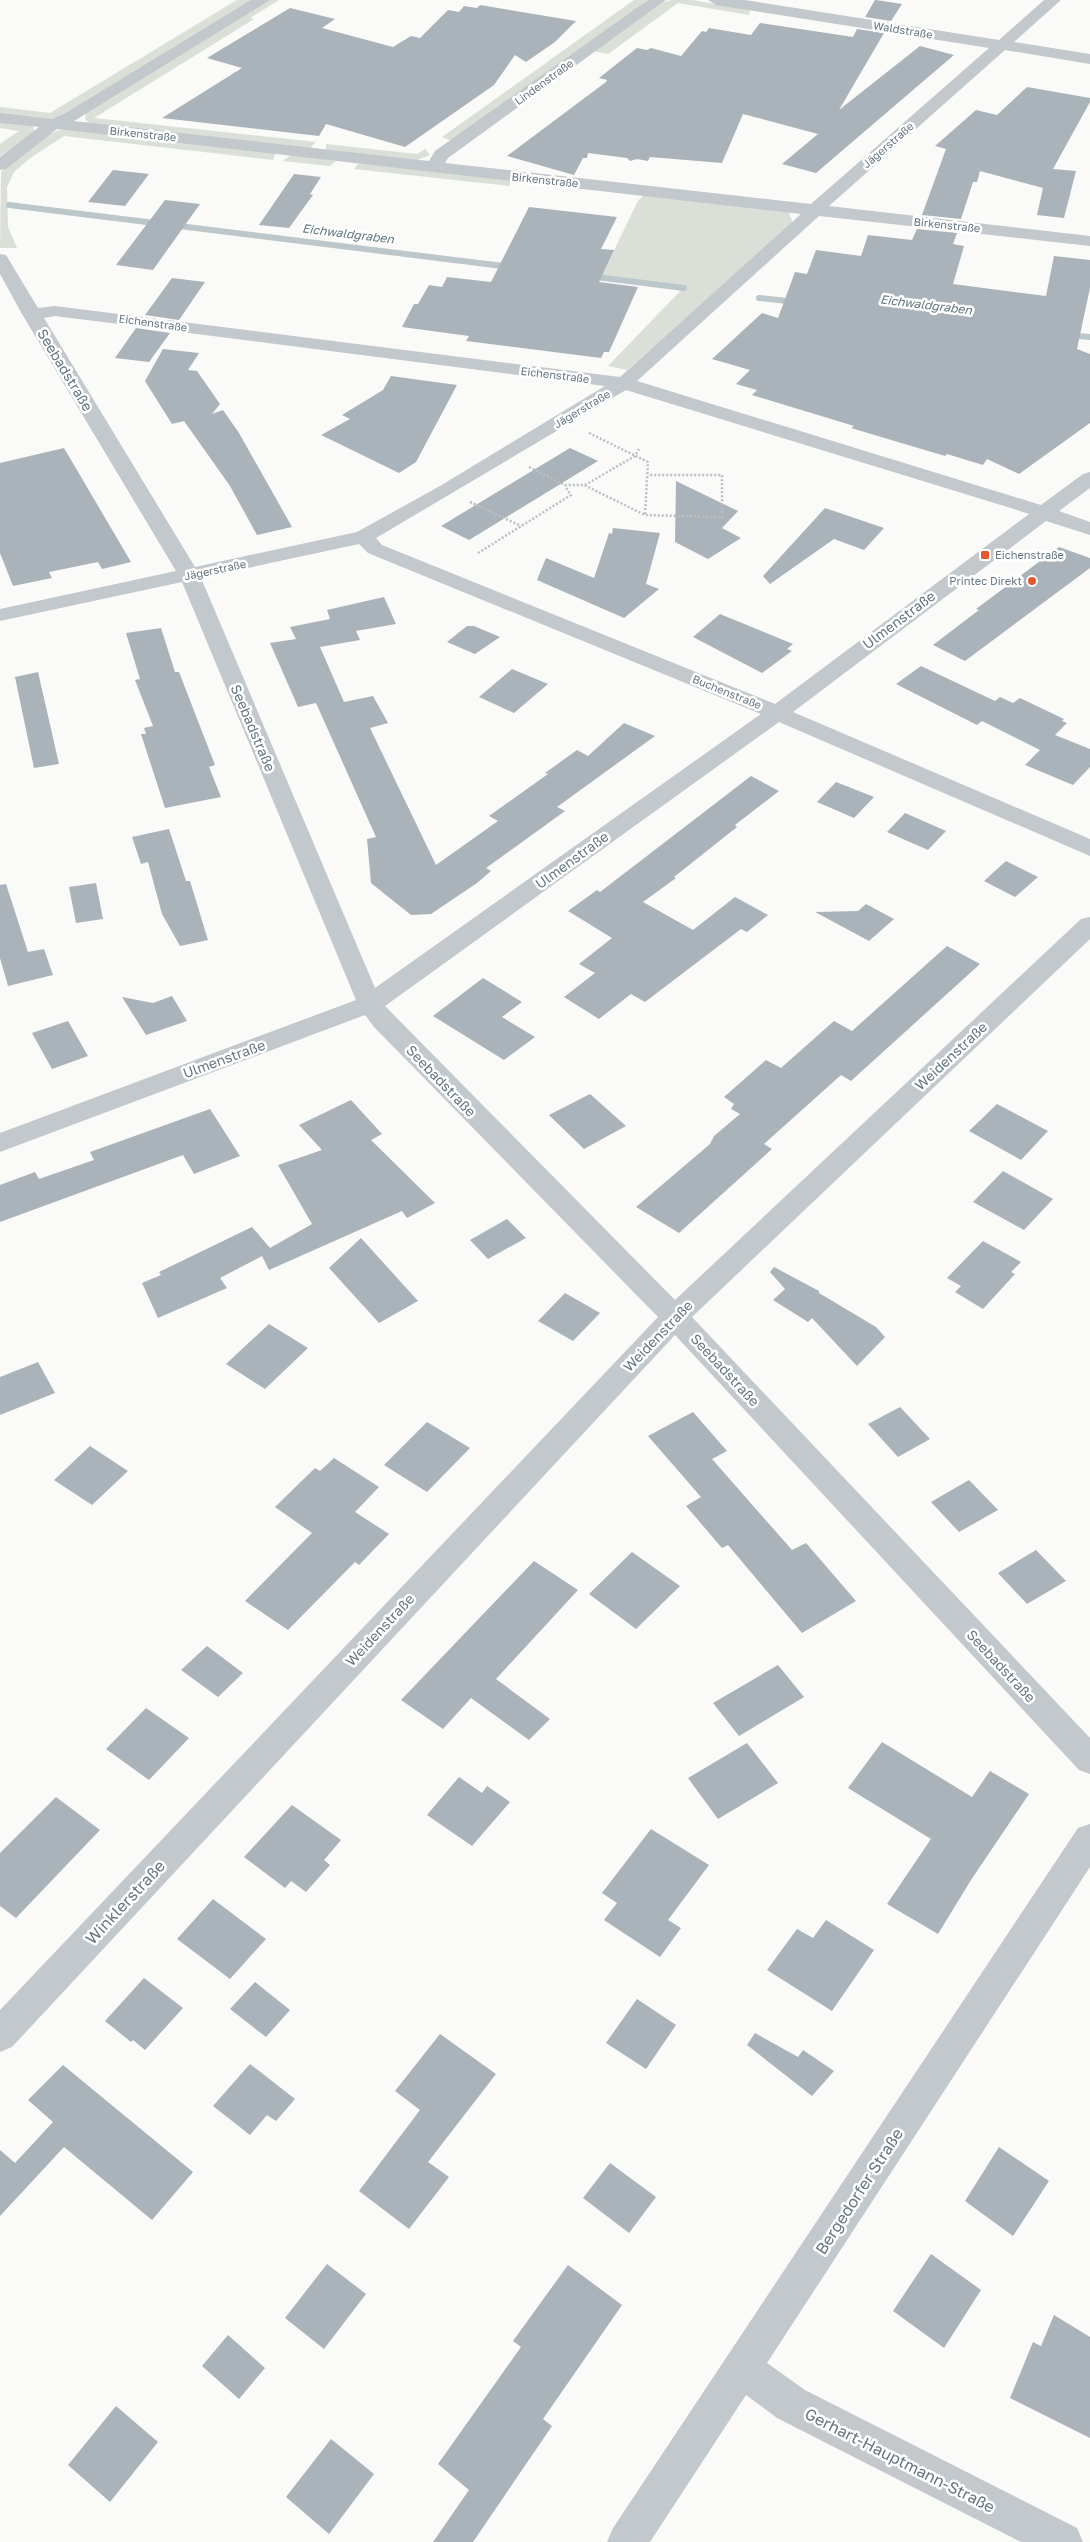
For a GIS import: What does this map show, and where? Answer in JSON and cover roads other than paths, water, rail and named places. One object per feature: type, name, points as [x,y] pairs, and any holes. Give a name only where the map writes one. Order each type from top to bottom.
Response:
[{"type":"street","points":[[0,165],[54,124],[70,117],[262,0]]},
{"type":"street","name":"Lindenstraße","points":[[434,167],[442,155],[658,0]]},
{"type":"street","name":"Waldstraße","points":[[716,0],[1090,59]]},
{"type":"street","name":"Jägerstraße","points":[[0,615],[364,537],[447,490],[624,383],[815,210],[1053,0]]},
{"type":"street","name":"Birkenstraße","points":[[0,118],[1090,241]]},
{"type":"street","name":"Seebadstraße","points":[[0,259],[31,314],[189,575],[358,982],[370,1004],[383,1021],[532,1174],[675,1317],[1090,1760]]},
{"type":"street","name":"Eichenstraße","points":[[31,314],[55,310],[624,383],[1042,512],[1090,529]]},
{"type":"street","name":"Ulmenstraße","points":[[0,1143],[370,1004],[777,713],[1042,512],[1090,478]]},
{"type":"street","name":"Buchenstraße","points":[[364,537],[375,549],[777,713],[1090,848]]},
{"type":"street","name":"Weidenstraße","points":[[251,1770],[472,1530],[675,1317],[1090,925]]},
{"type":"street","name":"Winklerstraße","points":[[0,2035],[251,1770]]},
{"type":"street","name":"Bergedorfer Straße","points":[[627,2542],[1090,1839]]},
{"type":"street","name":"Gerhart-Hauptmann-Straße","points":[[742,2368],[791,2404],[1063,2542]]},
{"type":"waterway","name":"Eichwaldgraben","points":[[9,205],[511,267]]},
{"type":"waterway","name":"Eichwaldgraben","points":[[588,276],[684,288]]},
{"type":"waterway","name":"Eichwaldgraben","points":[[759,298],[796,302]]},
{"type":"waterway","name":"Eichwaldgraben","points":[[1066,335],[1090,337]]},
{"type":"place","name":"Eichenstraße","points":[[985,555]]},
{"type":"place","name":"Printec Direkt","points":[[1032,581]]}]
